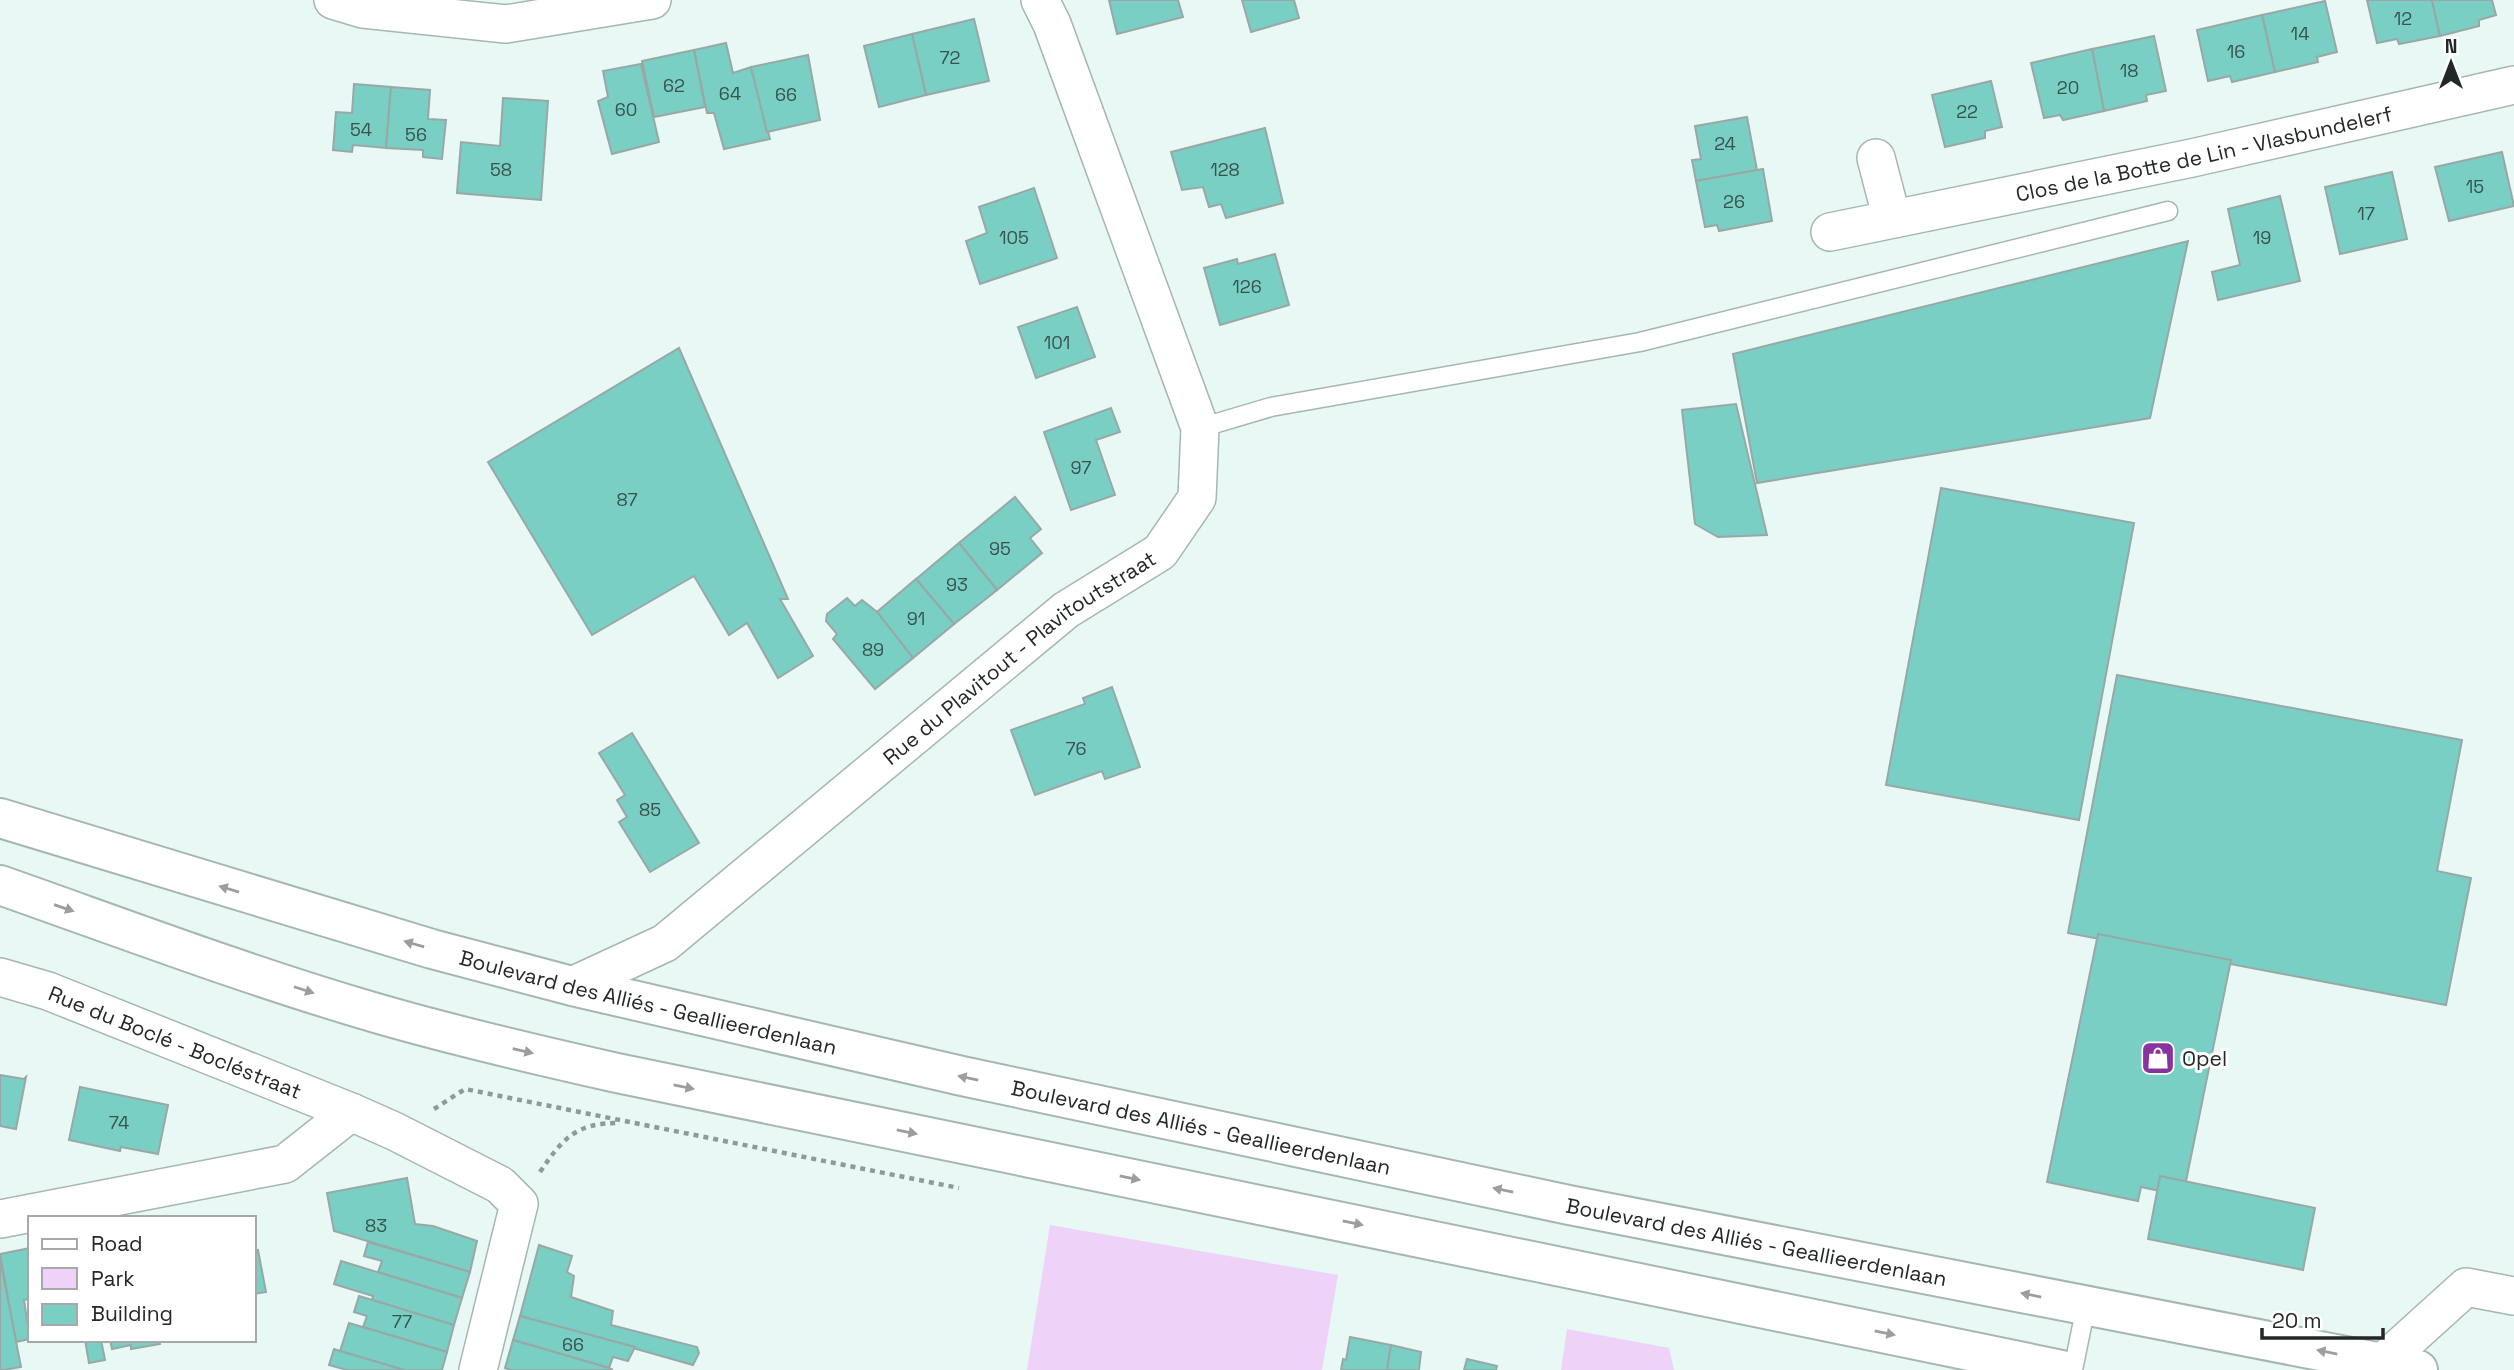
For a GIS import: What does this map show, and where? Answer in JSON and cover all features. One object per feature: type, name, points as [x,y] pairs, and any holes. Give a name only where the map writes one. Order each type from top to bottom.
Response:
[{"type":"highway","name":"Boulevard des Alliés - Geallieerdenlaan","points":[[0,818],[357,927],[572,986],[1030,1091],[1569,1205],[2393,1368]]},
{"type":"highway","points":[[0,885],[239,970],[377,1013],[518,1050],[631,1076],[2062,1370]]},
{"type":"street","points":[[333,0],[363,9],[506,24],[652,0]]},
{"type":"street","name":"Rue du Plavitout - Plavitoutstraat","points":[[572,986],[665,943],[1066,610],[1160,552],[1197,498],[1200,428],[1052,23],[1040,0]]},
{"type":"street","name":"Clos de la Botte de Lin - Vlasbundelerf","points":[[1830,232],[2192,158],[2514,85]]},
{"type":"street","points":[[1876,158],[1892,219]]},
{"type":"street","name":"Rue du Boclé - Bocléstraat","points":[[0,977],[48,991],[351,1112]]},
{"type":"street","points":[[0,1219],[285,1164],[351,1112],[500,1185],[519,1204],[478,1370]]},
{"type":"street","points":[[2393,1368],[2466,1287],[2514,1296]]},
{"type":"lane","points":[[1200,428],[1271,407],[1640,342],[2168,211]]},
{"type":"lane","points":[[2073,1370],[2085,1306]]},
{"type":"path","points":[[394,1131],[425,1115],[465,1088],[971,1190]]},
{"type":"path","points":[[519,1204],[564,1138],[599,1123],[631,1123]]},
{"type":"green space","points":[[1050,1225],[1338,1275],[1322,1370],[1027,1370]]},
{"type":"green space","points":[[1567,1329],[1669,1348],[1674,1370],[1561,1370]]},
{"type":"building","points":[[1109,0],[1178,0],[1183,17],[1117,34]]},
{"type":"building","points":[[1242,0],[1294,0],[1299,18],[1251,32]]},
{"type":"building","points":[[2367,0],[2432,0],[2440,36],[2399,44],[2397,39],[2377,43]]},
{"type":"building","points":[[2432,0],[2492,0],[2496,15],[2479,20],[2479,26],[2440,36]]},
{"type":"building","points":[[2325,1],[2337,52],[2317,57],[2318,62],[2275,72],[2262,15]]},
{"type":"building","points":[[2262,15],[2275,72],[2232,82],[2230,76],[2208,81],[2197,30]]},
{"type":"building","points":[[974,19],[989,81],[926,95],[912,34]]},
{"type":"building","points":[[912,34],[926,95],[879,107],[864,46]]},
{"type":"building","points":[[2154,36],[2166,91],[2146,95],[2147,101],[2104,111],[2092,49]]},
{"type":"building","points":[[726,43],[733,73],[751,67],[770,139],[724,149],[714,113],[707,113],[694,50]]},
{"type":"building","points":[[2092,49],[2104,111],[2063,120],[2060,115],[2044,118],[2031,63]]},
{"type":"building","points":[[694,50],[705,107],[654,117],[642,61]]},
{"type":"building","points":[[808,55],[820,120],[767,132],[751,67]]},
{"type":"building","points":[[641,64],[659,142],[612,154],[598,101],[608,97],[603,71]]},
{"type":"building","points":[[1991,81],[2002,127],[1985,131],[1985,138],[1945,147],[1932,95]]},
{"type":"building","points":[[354,84],[391,87],[386,148],[353,145],[352,152],[333,150],[336,112],[352,113]]},
{"type":"building","points":[[391,87],[430,90],[428,119],[446,120],[442,159],[423,157],[423,150],[386,148]]},
{"type":"building","points":[[503,98],[548,101],[541,200],[457,193],[461,142],[500,146]]},
{"type":"building","points":[[1747,117],[1757,170],[1696,181],[1692,160],[1701,159],[1695,126]]},
{"type":"building","points":[[1265,128],[1283,203],[1226,218],[1221,204],[1209,207],[1203,187],[1182,190],[1171,152]]},
{"type":"building","points":[[2502,152],[2514,206],[2449,221],[2435,167]]},
{"type":"building","points":[[1763,169],[1772,221],[1719,231],[1717,225],[1705,227],[1696,181]]},
{"type":"building","points":[[2392,172],[2407,239],[2340,254],[2325,187]]},
{"type":"building","points":[[1034,188],[1057,258],[980,284],[966,241],[987,233],[979,207]]},
{"type":"building","points":[[2280,196],[2300,281],[2218,300],[2212,272],[2240,265],[2228,209]]},
{"type":"building","points":[[2188,241],[2150,418],[1757,483],[1733,354]]},
{"type":"building","points":[[1275,254],[1289,305],[1220,325],[1204,268],[1237,259],[1238,264]]},
{"type":"building","points":[[1077,307],[1095,357],[1036,378],[1018,327]]},
{"type":"building","points":[[679,348],[788,599],[780,599],[813,656],[778,678],[747,623],[729,635],[694,576],[592,635],[488,462]]},
{"type":"building","points":[[1736,404],[1767,535],[1718,537],[1695,524],[1682,410]]},
{"type":"building","points":[[1111,408],[1120,432],[1096,440],[1115,495],[1071,510],[1044,432]]},
{"type":"building","points":[[1941,488],[2134,523],[2079,820],[1886,785]]},
{"type":"building","points":[[1015,497],[1041,529],[1030,538],[1042,553],[997,590],[959,543]]},
{"type":"building","points":[[959,543],[997,590],[954,624],[916,579]]},
{"type":"building","points":[[916,579],[954,624],[913,658],[877,612]]},
{"type":"building","points":[[847,598],[855,606],[862,600],[877,612],[913,658],[875,689],[833,639],[837,634],[826,621],[827,614]]},
{"type":"building","points":[[2117,675],[2462,740],[2437,871],[2471,878],[2446,1005],[2068,933]]},
{"type":"building","points":[[1112,687],[1140,767],[1105,779],[1102,771],[1035,795],[1011,730],[1085,704],[1083,698]]},
{"type":"building","points":[[632,733],[699,843],[650,872],[619,822],[627,817],[617,800],[625,795],[599,753]]},
{"type":"building","points":[[2098,934],[2231,960],[2183,1196],[2141,1187],[2138,1201],[2047,1182]]},
{"type":"building","points":[[0,1075],[24,1079],[26,1077],[16,1129],[0,1126]]},
{"type":"building","points":[[80,1087],[168,1105],[158,1154],[121,1147],[120,1151],[69,1140]]},
{"type":"building","points":[[2160,1176],[2315,1208],[2303,1270],[2148,1239]]},
{"type":"building","points":[[407,1178],[415,1224],[433,1226],[477,1241],[470,1272],[334,1231],[327,1193]]},
{"type":"building","points":[[368,1242],[470,1272],[462,1298],[378,1272],[382,1261],[364,1256]]},
{"type":"building","points":[[539,1245],[572,1256],[567,1272],[574,1276],[571,1297],[613,1311],[611,1325],[697,1347],[699,1353],[693,1365],[520,1316]]},
{"type":"building","points":[[28,1248],[28,1299],[24,1300],[28,1339],[16,1342],[0,1254]]},
{"type":"building","points":[[256,1250],[266,1292],[256,1294]]},
{"type":"building","points":[[0,1259],[21,1367],[4,1370],[0,1370]]},
{"type":"building","points":[[341,1261],[462,1298],[454,1325],[372,1300],[373,1296],[334,1284]]},
{"type":"building","points":[[359,1296],[454,1325],[447,1352],[363,1327],[367,1316],[354,1312]]},
{"type":"building","points":[[520,1316],[635,1347],[628,1361],[613,1357],[609,1368],[513,1340]]},
{"type":"building","points":[[349,1323],[447,1352],[442,1370],[404,1370],[340,1351]]},
{"type":"building","points":[[1350,1337],[1391,1345],[1387,1370],[1341,1370],[1343,1359],[1346,1360]]},
{"type":"building","points":[[513,1340],[613,1370],[511,1370],[505,1368]]},
{"type":"building","points":[[85,1342],[101,1342],[105,1360],[89,1363]]},
{"type":"building","points":[[110,1342],[160,1344],[131,1349],[131,1345],[112,1349]]},
{"type":"building","points":[[1391,1345],[1421,1352],[1419,1370],[1387,1370]]},
{"type":"building","points":[[334,1349],[404,1370],[347,1370],[329,1365]]},
{"type":"building","points":[[1467,1359],[1497,1366],[1496,1370],[1464,1370]]},
{"type":"place","name":"Opel","points":[[2158,1058]]}]
